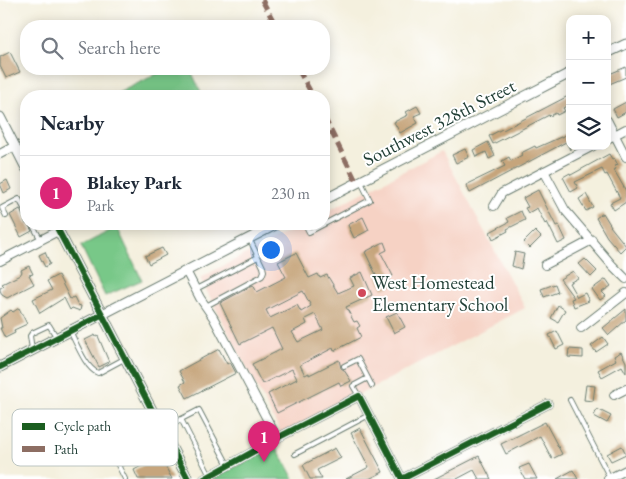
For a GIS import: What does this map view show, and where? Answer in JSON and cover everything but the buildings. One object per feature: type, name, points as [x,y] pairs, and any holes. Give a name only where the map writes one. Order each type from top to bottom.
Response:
[{"type":"street","points":[[611,51],[626,44]]},
{"type":"street","name":"Southwest 328th Street","points":[[330,197],[566,75]]},
{"type":"street","points":[[0,117],[20,156]]},
{"type":"street","points":[[626,129],[611,137],[626,156]]},
{"type":"street","points":[[0,154],[15,146]]},
{"type":"street","points":[[494,206],[502,193],[585,150]]},
{"type":"street","points":[[544,171],[565,210],[612,266],[626,279]]},
{"type":"street","points":[[0,261],[41,240],[53,230]]},
{"type":"street","points":[[58,230],[151,409]]},
{"type":"street","points":[[0,367],[265,230]]},
{"type":"street","points":[[545,265],[592,240]]},
{"type":"street","points":[[186,271],[195,290],[213,317],[277,438]]},
{"type":"street","points":[[580,328],[626,293]]},
{"type":"street","points":[[614,395],[626,389]]},
{"type":"street","points":[[207,477],[359,396],[401,479],[548,404]]},
{"type":"street","points":[[178,460],[188,479]]},
{"type":"street","points":[[609,478],[626,470]]},
{"type":"lane","points":[[330,221],[370,200],[360,181]]},
{"type":"lane","points":[[6,216],[2,208],[20,199]]},
{"type":"lane","points":[[35,230],[41,240]]},
{"type":"lane","points":[[206,306],[262,276],[264,269],[249,238]]},
{"type":"lane","points":[[195,290],[258,257]]},
{"type":"lane","points":[[33,350],[30,336],[38,330],[49,325],[57,338]]},
{"type":"lane","points":[[70,331],[91,370],[98,373],[124,359]]},
{"type":"lane","points":[[344,366],[358,359],[372,386]]},
{"type":"lane","points":[[359,396],[354,386],[368,378]]},
{"type":"lane","points":[[570,400],[609,478]]},
{"type":"lane","points":[[178,420],[199,410],[228,465]]},
{"type":"lane","points":[[295,454],[369,415]]},
{"type":"lane","points":[[181,419],[207,477]]},
{"type":"lane","points":[[118,466],[125,479]]},
{"type":"shaded area","name":"West Homestead Elementary School","points":[[442,151],[525,308],[282,435],[200,278],[292,230],[330,230],[330,210]]},
{"type":"green space","points":[[155,75],[193,75],[200,90],[124,90]]},
{"type":"green space","points":[[111,230],[118,230],[142,280],[105,296],[81,246]]},
{"type":"green space","points":[[276,446],[294,479],[212,479]]},
{"type":"marked path","points":[[262,0],[273,20]]},
{"type":"marked path","points":[[301,75],[310,90]]},
{"type":"marked path","points":[[330,129],[357,183]]},
{"type":"cycle path","points":[[58,230],[151,409]]},
{"type":"cycle path","points":[[0,367],[101,315]]},
{"type":"cycle path","points":[[204,479],[359,396],[402,479],[548,404]]},
{"type":"cycle path","points":[[178,460],[188,479]]},
{"type":"place","name":"West Homestead Elementary School","points":[[362,293]]},
{"type":"place","name":"Blakey Park","points":[[264,462]]}]
